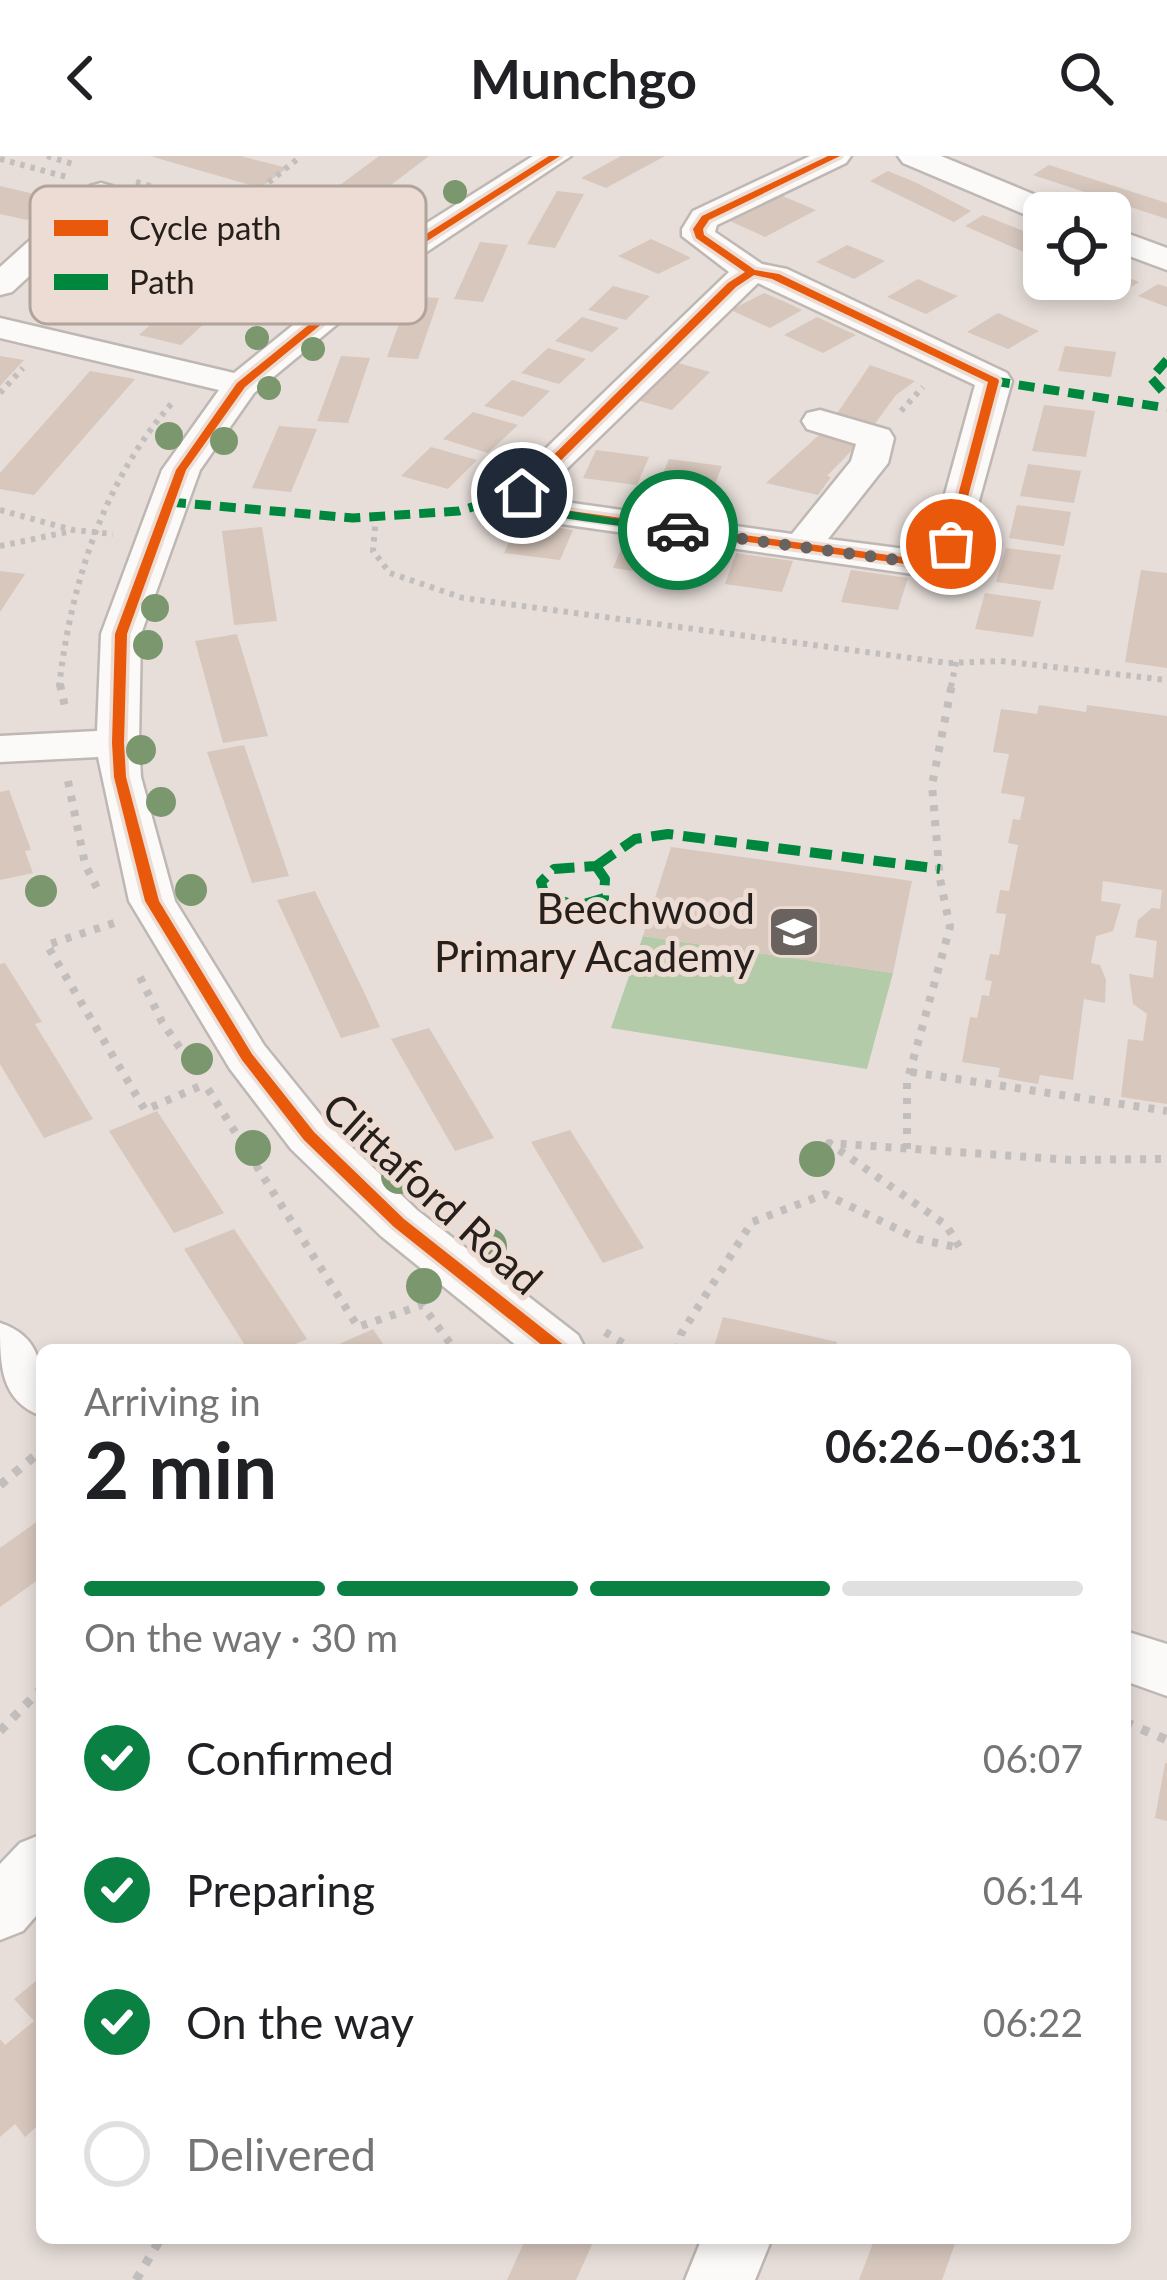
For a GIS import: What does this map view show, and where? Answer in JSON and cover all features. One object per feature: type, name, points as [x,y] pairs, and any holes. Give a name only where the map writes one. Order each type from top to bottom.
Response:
[{"type":"street","name":"Clittaford Road","points":[[426,238],[555,156]]},
{"type":"street","points":[[752,272],[732,285],[522,493],[547,512],[934,565],[947,558],[994,381],[775,276],[752,272],[708,244],[698,229],[705,218],[835,156]]},
{"type":"street","points":[[914,156],[1023,202]]},
{"type":"street","points":[[961,177],[995,156]]},
{"type":"street","points":[[1131,245],[1167,260]]},
{"type":"street","points":[[0,285],[30,257]]},
{"type":"street","name":"Clittaford Road","points":[[316,324],[242,385],[182,470],[121,634],[121,777],[152,901],[247,1057],[309,1136],[399,1223],[578,1338]]},
{"type":"street","points":[[0,328],[242,385]]},
{"type":"street","points":[[801,547],[869,463],[876,438],[820,421]]},
{"type":"street","points":[[0,749],[118,743]]},
{"type":"street","points":[[0,1344],[36,1388]]},
{"type":"street","points":[[1131,1658],[1167,1670]]},
{"type":"street","points":[[0,1910],[36,1870]]},
{"type":"street","points":[[720,2280],[735,2244]]},
{"type":"path","points":[[264,186],[301,156]]},
{"type":"path","points":[[0,159],[39,169]]},
{"type":"path","points":[[48,340],[67,324]]},
{"type":"path","points":[[876,438],[950,357]]},
{"type":"path","points":[[0,510],[73,530],[0,546]]},
{"type":"path","points":[[376,516],[373,551],[390,573],[463,598],[956,662],[1001,661],[1167,680]]},
{"type":"path","points":[[907,1149],[910,1072],[950,927],[940,879],[932,785],[956,662]]},
{"type":"path","points":[[114,923],[47,945],[145,1110],[205,1084],[358,1327],[422,1305],[451,1344]]},
{"type":"path","points":[[910,1072],[1167,1112]]},
{"type":"path","points":[[679,1344],[752,1222],[825,1194],[918,1240],[960,1248],[946,1225],[829,1143],[1071,1160],[1167,1159]]},
{"type":"path","points":[[0,1485],[36,1455]]},
{"type":"path","points":[[0,1731],[36,1694]]},
{"type":"path","points":[[1131,1725],[1167,1740]]},
{"type":"path","points":[[136,2280],[157,2244]]},
{"type":"green space","points":[[643,936],[893,973],[867,1069],[611,1028]]},
{"type":"building","points":[[150,156],[241,156],[287,168],[263,186]]},
{"type":"building","points":[[379,156],[429,156],[390,186],[339,186]]},
{"type":"building","points":[[621,156],[665,156],[606,188],[581,178]]},
{"type":"building","points":[[1049,165],[1167,203],[1167,219],[1131,207],[1131,192],[1085,192],[1033,175]]},
{"type":"building","points":[[888,171],[971,211],[954,222],[870,181]]},
{"type":"building","points":[[0,186],[30,193],[27,220],[0,214]]},
{"type":"building","points":[[557,191],[584,194],[555,248],[527,244]]},
{"type":"building","points":[[780,195],[816,210],[765,237],[730,221]]},
{"type":"building","points":[[983,215],[1023,231],[1023,252],[965,226]]},
{"type":"building","points":[[651,239],[691,258],[658,274],[618,256]]},
{"type":"building","points":[[480,242],[508,245],[483,302],[454,299]]},
{"type":"building","points":[[847,245],[885,261],[854,279],[816,262]]},
{"type":"building","points":[[918,279],[958,296],[926,314],[887,297]]},
{"type":"building","points":[[1158,284],[1167,287],[1167,307],[1138,296]]},
{"type":"building","points":[[613,286],[650,296],[626,320],[588,310]]},
{"type":"building","points":[[764,293],[802,310],[770,328],[731,310]]},
{"type":"building","points":[[426,297],[439,298],[418,359],[387,357],[399,324],[426,324]]},
{"type":"building","points":[[998,313],[1039,331],[1008,349],[967,332]]},
{"type":"building","points":[[582,317],[619,328],[592,352],[555,341]]},
{"type":"building","points":[[817,317],[856,335],[823,353],[784,335]]},
{"type":"building","points":[[151,324],[204,324],[181,345],[139,335]]},
{"type":"building","points":[[1065,346],[1116,352],[1111,377],[1058,371]]},
{"type":"building","points":[[548,348],[586,359],[559,384],[521,373]]},
{"type":"building","points":[[0,356],[24,360],[0,386]]},
{"type":"building","points":[[341,356],[370,358],[348,423],[317,421]]},
{"type":"building","points":[[671,361],[710,372],[672,410],[633,399]]},
{"type":"building","points":[[870,365],[915,381],[896,395],[874,425],[836,415]]},
{"type":"building","points":[[90,371],[135,379],[34,495],[0,489],[0,473]]},
{"type":"building","points":[[512,380],[550,391],[523,417],[484,406]]},
{"type":"building","points":[[1044,405],[1095,411],[1086,457],[1032,451]]},
{"type":"building","points":[[473,412],[518,425],[488,453],[443,439]]},
{"type":"building","points":[[279,426],[317,429],[291,492],[252,488]]},
{"type":"building","points":[[819,435],[857,445],[827,476],[831,477],[818,495],[766,483]]},
{"type":"building","points":[[431,447],[477,460],[448,489],[401,476]]},
{"type":"building","points":[[596,450],[649,457],[637,485],[583,478]]},
{"type":"building","points":[[669,459],[722,466],[711,494],[657,487]]},
{"type":"building","points":[[1028,464],[1081,471],[1074,503],[1020,496]]},
{"type":"building","points":[[1017,505],[1071,512],[1064,546],[1009,538]]},
{"type":"building","points":[[519,522],[573,530],[560,560],[504,553]]},
{"type":"building","points":[[262,527],[277,621],[234,625],[222,531]]},
{"type":"building","points":[[626,537],[682,545],[669,576],[613,568]]},
{"type":"building","points":[[1006,548],[1061,555],[1053,590],[996,582]]},
{"type":"building","points":[[736,553],[793,561],[782,592],[725,584]]},
{"type":"building","points":[[851,570],[908,578],[898,610],[841,602]]},
{"type":"building","points":[[1141,570],[1167,573],[1167,668],[1125,662]]},
{"type":"building","points":[[0,571],[25,574],[0,612]]},
{"type":"building","points":[[985,593],[1041,601],[1033,637],[975,629]]},
{"type":"building","points":[[237,634],[268,736],[223,743],[195,641]]},
{"type":"building","points":[[1039,705],[1086,712],[1087,705],[1167,716],[1167,1104],[1121,1097],[1128,1039],[1143,1041],[1147,1014],[1133,1004],[1129,974],[1153,978],[1157,941],[1135,937],[1138,920],[1152,908],[1160,909],[1162,890],[1103,881],[1101,901],[1121,904],[1113,931],[1096,936],[1091,963],[1100,965],[1106,980],[1105,1003],[1084,999],[1073,1080],[1040,1075],[1038,1084],[998,1077],[1000,1068],[962,1062],[970,1017],[977,1018],[982,995],[989,996],[992,981],[985,980],[990,954],[999,955],[1006,914],[996,913],[1000,890],[1009,891],[1018,845],[1008,843],[1013,819],[1020,820],[1025,797],[1001,793],[1009,754],[993,752],[1001,709],[1037,714]]},
{"type":"building","points":[[244,745],[289,876],[252,883],[207,752]]},
{"type":"building","points":[[9,790],[31,850],[25,851],[33,873],[0,880],[0,792]]},
{"type":"building","points":[[671,847],[912,881],[893,973],[643,936]]},
{"type":"building","points":[[315,891],[380,1027],[341,1038],[277,900]]},
{"type":"building","points":[[5,963],[42,1022],[35,1024],[93,1119],[44,1138],[0,1064],[0,964]]},
{"type":"building","points":[[429,1028],[494,1138],[455,1151],[391,1039]]},
{"type":"building","points":[[157,1111],[224,1213],[174,1233],[109,1131]]},
{"type":"building","points":[[570,1130],[644,1248],[603,1263],[531,1142]]},
{"type":"building","points":[[234,1229],[307,1339],[296,1344],[244,1344],[184,1249]]},
{"type":"building","points":[[723,1317],[837,1342],[836,1344],[715,1344]]},
{"type":"building","points":[[373,1329],[383,1344],[339,1344]]},
{"type":"building","points":[[36,1522],[36,1581],[0,1607],[0,1548]]},
{"type":"building","points":[[1167,1763],[1167,1821],[1155,1818]]},
{"type":"building","points":[[36,1981],[36,2127],[25,2137],[15,2124],[0,2137],[0,2039],[5,2045],[34,2021],[14,1999]]},
{"type":"building","points":[[523,2244],[592,2244],[576,2280],[507,2280]]},
{"type":"building","points":[[873,2244],[955,2244],[942,2280],[859,2280]]},
{"type":"marked path","points":[[1167,360],[1151,378],[1167,396]]},
{"type":"marked path","points":[[994,381],[1167,408]]},
{"type":"marked path","points":[[170,502],[353,518],[459,511],[522,492]]},
{"type":"marked path","points":[[596,866],[605,879],[604,898],[578,906],[545,896],[541,882],[554,869],[596,866],[635,839],[668,834],[940,869]]},
{"type":"cycle path","points":[[426,238],[555,156]]},
{"type":"cycle path","points":[[752,272],[732,285],[522,492],[547,511],[934,565],[947,558],[994,381],[775,276],[752,272],[699,236],[705,218],[835,156]]},
{"type":"cycle path","points":[[316,324],[241,385],[181,470],[121,634],[120,777],[152,901],[247,1057],[309,1136],[399,1223],[551,1344]]},
{"type":"way so far","points":[[678,530],[934,565],[947,558],[951,544]]},
{"type":"place","name":"Beechwood Primary Academy","points":[[794,932]]},
{"type":"route","points":[[522,493],[547,512],[678,530]]}]
